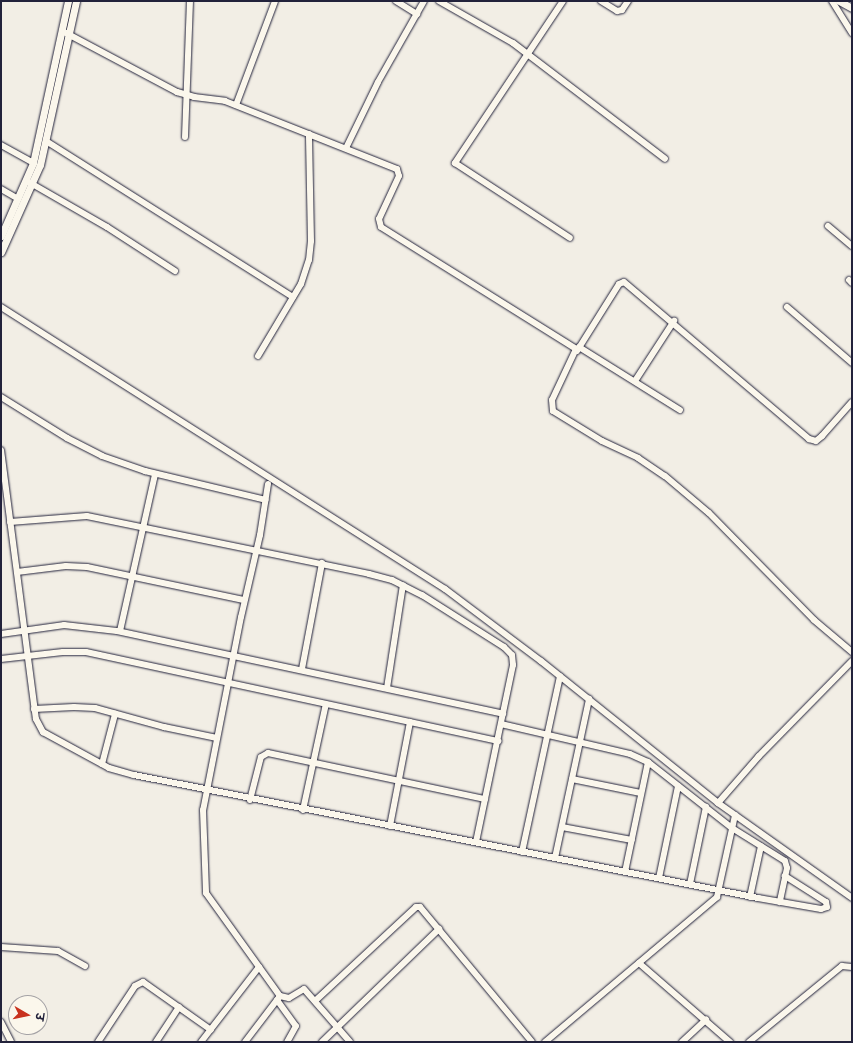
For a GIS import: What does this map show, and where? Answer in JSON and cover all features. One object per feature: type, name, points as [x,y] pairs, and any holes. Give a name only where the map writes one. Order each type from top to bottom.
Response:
[{"type":"street","points":[[1,252],[46,141],[68,1]]},
{"type":"street","points":[[1,236],[18,199],[30,183],[33,163],[64,32],[76,1]]},
{"type":"street","points":[[185,137],[185,95],[190,1]]},
{"type":"street","points":[[236,105],[275,1]]},
{"type":"street","points":[[396,1],[417,14]]},
{"type":"street","points":[[346,148],[382,75],[424,1]]},
{"type":"street","points":[[439,1],[500,35],[665,159]]},
{"type":"street","points":[[563,1],[456,163],[570,238]]},
{"type":"street","points":[[601,1],[617,11],[622,10],[628,1]]},
{"type":"street","points":[[832,1],[852,33]]},
{"type":"street","points":[[839,1],[852,8]]},
{"type":"street","points":[[64,32],[185,95],[217,98],[346,148],[399,171],[399,176],[379,219],[381,227],[509,309],[635,381],[680,410]]},
{"type":"street","points":[[258,356],[294,297],[304,276],[310,252],[309,134]]},
{"type":"street","points":[[46,141],[294,297]]},
{"type":"street","points":[[1,145],[33,163]]},
{"type":"street","points":[[30,183],[175,271]]},
{"type":"street","points":[[1,189],[18,199]]},
{"type":"street","points":[[828,226],[852,246]]},
{"type":"street","points":[[852,402],[822,436],[816,441],[809,439],[674,322],[627,283],[622,282],[578,349],[552,400],[553,410],[602,442],[638,458],[665,476],[709,513],[814,620],[852,652]]},
{"type":"street","points":[[1,307],[438,585],[560,676],[734,816],[852,898]]},
{"type":"street","points":[[787,307],[850,361],[852,354]]},
{"type":"street","points":[[635,381],[674,322]]},
{"type":"street","points":[[1,397],[83,447],[155,474],[266,500]]},
{"type":"street","points":[[1,450],[34,709],[37,724],[43,732],[102,764],[121,772],[206,791],[476,842],[750,897],[821,908],[827,907],[826,902],[785,876]]},
{"type":"street","points":[[120,632],[155,474]]},
{"type":"street","points":[[268,484],[257,550],[244,600],[206,791],[202,820],[206,893],[259,967],[296,1026],[287,1042]]},
{"type":"street","points":[[10,522],[74,515],[144,526],[322,563],[403,585],[422,594],[509,651],[514,665],[476,842]]},
{"type":"street","points":[[302,669],[322,563]]},
{"type":"street","points":[[17,572],[72,566],[244,600]]},
{"type":"street","points":[[387,688],[403,585]]},
{"type":"street","points":[[1,634],[64,625],[120,632],[233,654],[503,714]]},
{"type":"street","points":[[1,659],[86,652],[227,684],[498,741]]},
{"type":"street","points":[[718,803],[759,756],[852,661]]},
{"type":"street","points":[[522,852],[546,734],[560,676]]},
{"type":"street","points":[[555,858],[589,700]]},
{"type":"street","points":[[303,810],[326,704]]},
{"type":"street","points":[[34,709],[84,707],[217,738]]},
{"type":"street","points":[[102,764],[115,714]]},
{"type":"street","points":[[390,826],[410,722]]},
{"type":"street","points":[[501,724],[630,754],[648,762],[732,828],[786,863],[780,902]]},
{"type":"street","points":[[250,800],[264,754],[271,753],[485,799]]},
{"type":"street","points":[[625,872],[648,762]]},
{"type":"street","points":[[572,778],[641,793]]},
{"type":"street","points":[[659,878],[678,786]]},
{"type":"street","points":[[690,884],[706,807]]},
{"type":"street","points":[[545,1042],[716,897],[720,890],[734,816]]},
{"type":"street","points":[[562,828],[632,840]]},
{"type":"street","points":[[750,897],[761,846]]},
{"type":"street","points":[[315,1001],[416,907],[422,908],[532,1042]]},
{"type":"street","points":[[322,1042],[336,1026],[439,929]]},
{"type":"street","points":[[1,948],[58,951],[85,966]]},
{"type":"street","points":[[638,962],[730,1042]]},
{"type":"street","points":[[749,1042],[842,966],[852,967]]},
{"type":"street","points":[[201,1042],[259,967]]},
{"type":"street","points":[[98,1042],[139,983],[146,983],[210,1030]]},
{"type":"street","points":[[278,998],[289,998],[303,988],[350,1042]]},
{"type":"street","points":[[245,1042],[278,998]]},
{"type":"street","points":[[156,1042],[179,1007]]},
{"type":"street","points":[[682,1042],[706,1020]]},
{"type":"street","points":[[1,1022],[11,1042]]}]
